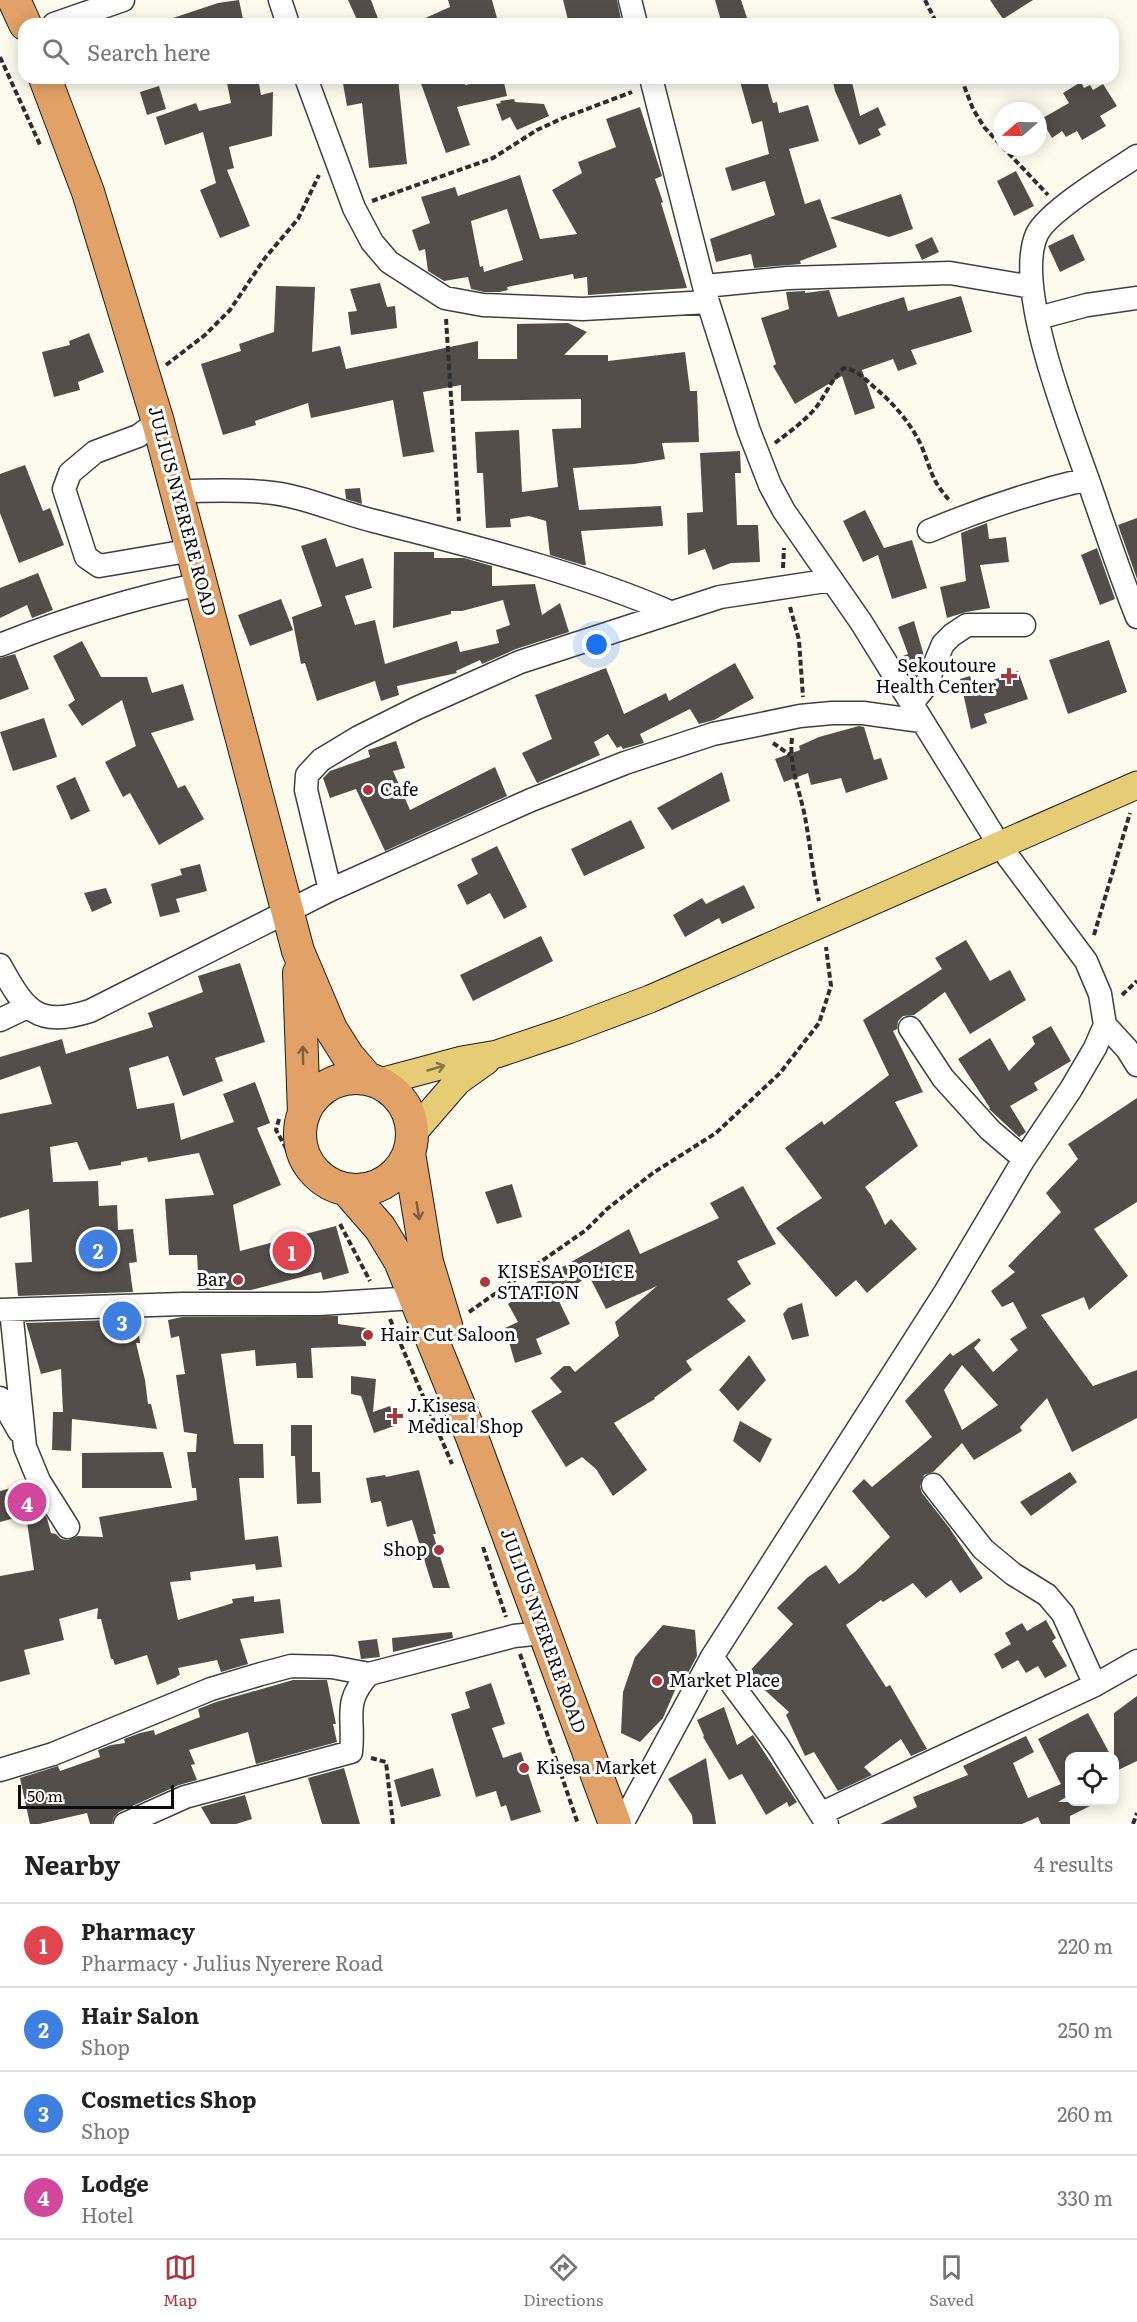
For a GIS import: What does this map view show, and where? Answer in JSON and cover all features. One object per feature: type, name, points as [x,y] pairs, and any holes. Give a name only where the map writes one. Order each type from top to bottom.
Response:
[{"type":"highway","points":[[14,0],[22,18]]},
{"type":"highway","name":"JULIUS NYERERE ROAD","points":[[47,84],[88,192],[158,422],[298,951],[331,1029],[348,1056],[373,1080],[397,1095],[409,1113],[427,1262],[447,1329],[472,1437]]},
{"type":"highway","name":"JULIUS NYERERE ROAD","points":[[298,951],[304,1114],[301,1133],[303,1152],[313,1169],[328,1182],[346,1189],[380,1228],[400,1262],[472,1437],[615,1824]]},
{"type":"highway","points":[[304,1114],[314,1097],[329,1084],[347,1078],[373,1080]]},
{"type":"highway","points":[[346,1189],[366,1189],[384,1183],[399,1170],[411,1144]]},
{"type":"main road","points":[[373,1080],[497,1054],[568,1030],[650,999],[1000,846],[1134,796]]},
{"type":"main road","points":[[411,1144],[458,1081],[497,1054]]},
{"type":"street","points":[[71,18],[123,0]]},
{"type":"street","points":[[280,0],[286,18]]},
{"type":"street","points":[[630,0],[634,18]]},
{"type":"street","points":[[308,84],[354,208],[372,242],[389,262],[445,298],[483,305],[583,309],[706,294],[788,278],[950,273],[1032,287]]},
{"type":"street","points":[[622,1824],[712,1657],[944,1294],[1024,1159],[1071,1089],[1105,1026],[1100,994],[1086,961],[1000,846],[861,622],[784,512],[759,456],[706,294],[653,84]]},
{"type":"street","points":[[1137,156],[1060,209],[1038,232],[1030,257],[1032,287],[1038,318],[1059,402],[1088,479],[1115,563],[1137,617]]},
{"type":"street","points":[[1038,318],[1087,305],[1137,298]]},
{"type":"street","points":[[158,422],[138,436],[95,452],[70,473],[64,489],[86,557],[99,566],[193,550]]},
{"type":"street","points":[[929,531],[969,514],[1035,492],[1088,479]]},
{"type":"street","points":[[177,491],[264,492],[291,496],[371,521],[460,543],[627,593],[670,612]]},
{"type":"street","points":[[330,890],[306,790],[307,775],[321,760],[359,737],[417,708],[520,662],[720,597],[832,580]]},
{"type":"street","points":[[0,645],[52,625],[172,590],[201,584]]},
{"type":"street","points":[[916,712],[943,644],[952,635],[967,626],[1024,625]]},
{"type":"street","points":[[0,965],[17,996],[27,1007],[41,1016],[69,1018],[90,1011],[287,909],[531,800],[625,763],[713,734],[798,717],[832,713],[916,712]]},
{"type":"street","points":[[0,1020],[27,1007]]},
{"type":"street","points":[[1105,1026],[1134,1052]]},
{"type":"street","points":[[910,1028],[943,1078],[990,1131],[1024,1159]]},
{"type":"street","points":[[23,1438],[5,1310],[182,1304],[319,1304],[415,1298]]},
{"type":"street","points":[[0,1398],[23,1438],[39,1481],[68,1527]]},
{"type":"street","points":[[933,1485],[983,1549],[1013,1574],[1047,1595],[1063,1614],[1095,1685]]},
{"type":"street","points":[[0,1770],[53,1754],[211,1689],[291,1666],[332,1667],[369,1674],[514,1636],[543,1633]]},
{"type":"street","points":[[712,1657],[778,1746],[825,1818],[1095,1685],[1137,1661]]},
{"type":"street","points":[[125,1824],[185,1797],[351,1752],[351,1705],[356,1688],[369,1674]]},
{"type":"path","points":[[925,0],[934,18]]},
{"type":"path","points":[[354,208],[493,158],[537,130],[647,84]]},
{"type":"path","points":[[963,84],[973,109],[984,127],[1060,209]]},
{"type":"path","points":[[146,381],[205,335],[230,310],[265,258],[298,219],[322,167],[334,152]]},
{"type":"path","points":[[445,298],[460,543]]},
{"type":"path","points":[[759,456],[813,412],[835,376],[843,368],[854,369],[889,400],[907,422],[920,443],[930,474],[937,486],[951,501],[969,514]]},
{"type":"path","points":[[447,1329],[586,1230],[607,1209],[652,1173],[716,1133],[780,1073],[819,1023],[831,986],[824,921],[812,872],[804,813],[790,755],[804,693],[799,640],[794,618],[783,589]]},
{"type":"path","points":[[1086,961],[1111,884],[1134,796]]},
{"type":"path","points":[[351,1752],[386,1762],[393,1824]]},
{"type":"path","points":[[1133,1824],[1137,1813]]},
{"type":"building","points":[[239,0],[243,18],[173,18],[218,3]]},
{"type":"building","points":[[348,0],[371,0],[378,18],[356,18]]},
{"type":"building","points":[[448,0],[492,0],[497,18],[425,18],[450,7]]},
{"type":"building","points":[[563,0],[617,0],[621,18],[568,18]]},
{"type":"building","points":[[715,0],[741,0],[747,18],[720,18]]},
{"type":"building","points":[[990,0],[1033,0],[1005,18]]},
{"type":"building","points":[[227,84],[259,84],[261,95],[273,92],[272,136],[229,147],[234,168],[227,170],[250,226],[220,238],[200,190],[216,183],[203,132],[165,145],[156,117],[196,103],[199,111],[231,103]]},
{"type":"building","points":[[343,84],[399,84],[407,164],[369,168],[362,103],[347,106]]},
{"type":"building","points":[[421,84],[504,84],[507,96],[457,107],[470,145],[446,153]]},
{"type":"building","points":[[741,84],[768,84],[773,103],[777,102],[779,113],[808,105],[819,141],[789,149],[805,204],[820,199],[837,247],[800,261],[801,264],[754,268],[751,254],[716,262],[710,239],[775,215],[765,181],[732,191],[725,168],[769,154],[762,121],[752,124]]},
{"type":"building","points":[[833,84],[852,84],[860,116],[878,107],[886,125],[878,129],[881,135],[859,145]]},
{"type":"building","points":[[1078,84],[1082,84],[1084,88],[1090,85],[1093,90],[1103,84],[1117,106],[1100,116],[1106,126],[1082,140],[1077,131],[1066,137],[1062,131],[1052,138],[1047,129],[1047,116],[1069,103],[1063,93]]},
{"type":"building","points":[[159,86],[166,109],[147,115],[140,92]]},
{"type":"building","points":[[514,99],[515,102],[544,104],[549,116],[517,130],[510,117],[502,121],[496,104],[501,103],[500,101]]},
{"type":"building","points":[[640,107],[662,176],[655,179],[687,288],[588,295],[587,277],[574,279],[573,274],[507,287],[508,290],[500,292],[484,292],[471,289],[468,277],[444,281],[428,271],[425,249],[419,251],[412,230],[430,223],[421,197],[455,187],[458,196],[520,175],[540,239],[577,234],[552,190],[582,173],[578,162],[616,147],[606,119]],"holes":[[[507,209],[523,260],[484,272],[483,266],[480,267],[471,221]]]},
{"type":"building","points":[[1016,171],[1034,206],[1014,216],[997,181]]},
{"type":"building","points":[[901,194],[913,229],[889,237],[830,218]]},
{"type":"building","points":[[1073,234],[1085,260],[1060,272],[1048,246]]},
{"type":"building","points":[[932,237],[939,252],[922,260],[915,245]]},
{"type":"building","points":[[380,283],[387,307],[395,306],[397,328],[351,335],[348,312],[357,311],[350,289]]},
{"type":"building","points":[[276,286],[315,287],[312,352],[340,346],[346,369],[478,341],[478,359],[517,359],[517,324],[568,323],[587,332],[564,355],[608,355],[608,361],[685,352],[690,391],[697,391],[699,442],[662,443],[665,459],[634,464],[573,468],[579,510],[661,506],[663,526],[581,531],[586,565],[550,555],[546,521],[529,516],[510,519],[511,527],[486,528],[483,473],[477,473],[475,432],[519,430],[522,492],[558,487],[552,429],[581,428],[581,399],[461,401],[461,385],[423,392],[434,452],[403,457],[393,400],[311,418],[308,403],[255,421],[256,425],[223,435],[201,364],[241,351],[239,344],[274,332]]},
{"type":"building","points":[[829,290],[838,317],[904,297],[908,311],[961,296],[972,332],[911,350],[917,364],[898,371],[893,359],[862,370],[875,408],[855,415],[842,376],[795,404],[773,366],[776,364],[761,318],[789,309],[786,292],[805,291],[805,293]]},
{"type":"building","points":[[89,333],[104,372],[78,382],[80,390],[54,397],[42,352],[70,345],[69,341]]},
{"type":"building","points":[[740,451],[741,473],[735,473],[737,525],[758,525],[760,562],[731,563],[713,570],[705,549],[688,555],[687,513],[703,512],[700,453]]},
{"type":"building","points":[[25,465],[43,511],[50,508],[64,545],[19,563],[0,513],[0,474]]},
{"type":"building","points":[[360,488],[362,504],[346,499],[345,489]]},
{"type":"building","points":[[865,510],[884,548],[912,540],[927,588],[892,599],[878,555],[863,562],[843,521]]},
{"type":"building","points":[[1137,518],[1137,579],[1118,525]]},
{"type":"building","points":[[987,523],[989,539],[1006,537],[1009,562],[980,565],[990,608],[947,618],[940,587],[966,581],[961,533]]},
{"type":"building","points":[[326,538],[336,567],[363,558],[372,588],[345,596],[355,625],[375,620],[385,664],[457,641],[460,652],[499,643],[496,630],[510,625],[503,600],[462,611],[451,611],[451,614],[393,628],[394,552],[434,552],[434,558],[464,558],[492,566],[492,586],[535,584],[542,615],[560,603],[569,632],[516,649],[482,664],[480,660],[456,671],[457,673],[397,686],[399,695],[381,701],[375,681],[317,701],[305,663],[301,664],[292,617],[322,606],[301,546]]},
{"type":"building","points":[[1097,548],[1115,599],[1100,605],[1081,555]]},
{"type":"building","points":[[38,573],[53,610],[32,618],[27,605],[0,618],[0,588]]},
{"type":"building","points":[[281,599],[293,630],[250,646],[238,615]]},
{"type":"building","points":[[914,621],[924,656],[915,677],[912,678],[903,656],[908,654],[898,627]]},
{"type":"building","points":[[1109,640],[1127,692],[1068,714],[1049,660]]},
{"type":"building","points":[[82,641],[101,677],[147,677],[152,693],[183,684],[194,720],[151,733],[178,788],[185,785],[204,819],[159,845],[130,793],[123,797],[105,762],[136,746],[122,700],[82,726],[68,705],[75,700],[53,656]]},
{"type":"building","points":[[15,654],[29,689],[0,700],[0,658]]},
{"type":"building","points":[[735,663],[754,698],[714,720],[699,724],[690,709],[640,734],[644,743],[623,749],[621,746],[617,748],[608,734],[594,742],[600,755],[537,783],[522,753],[552,739],[535,695],[606,668],[624,714],[666,693],[669,701]]},
{"type":"building","points":[[1018,671],[1028,699],[984,714],[987,723],[971,729],[960,679],[970,676],[974,687]]},
{"type":"building","points":[[44,718],[57,757],[13,771],[0,732]]},
{"type":"building","points":[[859,726],[864,727],[874,760],[881,758],[888,779],[846,793],[841,778],[811,785],[808,773],[784,782],[775,759],[800,750],[799,746],[819,737]]},
{"type":"building","points":[[396,741],[405,768],[393,771],[410,810],[495,767],[507,796],[385,851],[356,789],[330,798],[323,778],[330,771],[370,757],[368,750]]},
{"type":"building","points":[[722,772],[730,801],[672,830],[657,808]]},
{"type":"building","points":[[75,777],[90,811],[71,820],[56,786]]},
{"type":"building","points":[[631,820],[645,848],[584,876],[571,849]]},
{"type":"building","points":[[497,846],[527,907],[504,919],[490,893],[467,905],[457,885],[478,874],[471,859]]},
{"type":"building","points":[[200,864],[207,891],[176,899],[180,912],[160,917],[151,884],[182,875],[180,869]]},
{"type":"building","points":[[744,885],[755,908],[722,924],[719,918],[685,937],[673,915],[702,898],[706,904]]},
{"type":"building","points":[[106,888],[112,903],[92,912],[84,893]]},
{"type":"building","points":[[541,936],[553,961],[473,1001],[460,975]]},
{"type":"building","points":[[966,940],[990,981],[1010,970],[1026,1000],[970,1034],[945,992],[914,1015],[903,1016],[898,1021],[897,1029],[893,1031],[923,1092],[895,1102],[918,1146],[865,1187],[885,1225],[891,1219],[917,1249],[867,1293],[856,1280],[836,1297],[776,1228],[822,1198],[785,1148],[822,1121],[824,1125],[889,1075],[863,1020],[942,969],[935,958]]},
{"type":"building","points":[[240,963],[265,1042],[215,1058],[223,1081],[183,1096],[168,1056],[129,1068],[137,1109],[174,1103],[181,1140],[234,1122],[223,1094],[255,1082],[270,1123],[257,1128],[281,1185],[233,1205],[240,1251],[336,1226],[349,1273],[323,1280],[321,1272],[251,1290],[199,1290],[197,1255],[169,1255],[165,1199],[214,1195],[199,1153],[148,1162],[147,1157],[121,1162],[121,1165],[89,1170],[77,1142],[50,1147],[53,1182],[98,1181],[99,1206],[117,1205],[118,1230],[133,1229],[137,1262],[129,1263],[133,1292],[18,1296],[15,1263],[32,1262],[29,1209],[0,1218],[0,1114],[52,1104],[40,1066],[0,1080],[0,1057],[62,1039],[66,1054],[153,1027],[148,1013],[203,992],[198,976]]},
{"type":"building","points":[[1051,1026],[1071,1061],[1034,1083],[1038,1090],[1010,1106],[1026,1132],[1019,1137],[989,1109],[958,1059],[990,1038],[1009,1071],[1035,1044],[1032,1037]]},
{"type":"building","points":[[1137,1098],[1137,1202],[1094,1229],[1128,1276],[1089,1310],[1084,1297],[1041,1315],[1093,1386],[1137,1370],[1137,1418],[1072,1452],[1047,1398],[1020,1427],[1022,1431],[974,1460],[962,1443],[933,1472],[924,1475],[920,1486],[922,1493],[948,1526],[983,1578],[960,1593],[951,1580],[926,1598],[913,1583],[883,1602],[881,1600],[846,1625],[886,1687],[890,1685],[927,1749],[911,1756],[901,1739],[864,1767],[872,1775],[838,1791],[814,1752],[805,1756],[786,1715],[789,1712],[747,1674],[793,1624],[777,1608],[808,1577],[826,1565],[839,1584],[856,1571],[890,1537],[852,1491],[864,1479],[872,1487],[932,1437],[905,1401],[950,1353],[953,1356],[979,1338],[981,1340],[974,1348],[993,1372],[1018,1350],[1010,1339],[1027,1328],[1013,1302],[1002,1307],[991,1291],[1015,1272],[1008,1266],[1061,1212],[1046,1193],[1078,1159],[1068,1144]],"holes":[[[962,1365],[998,1405],[962,1430],[944,1390]]]},
{"type":"building","points":[[512,1184],[522,1217],[497,1224],[485,1192]]},
{"type":"building","points":[[743,1186],[776,1244],[737,1261],[751,1284],[727,1299],[746,1321],[686,1361],[692,1370],[655,1399],[614,1423],[647,1470],[613,1496],[596,1469],[582,1457],[566,1467],[531,1411],[562,1392],[550,1378],[564,1366],[570,1366],[575,1372],[619,1336],[615,1322],[657,1286],[606,1309],[589,1276],[557,1297],[570,1324],[536,1339],[542,1354],[515,1363],[505,1328],[518,1322],[508,1304],[556,1268],[557,1270],[629,1229],[640,1254],[719,1218],[710,1203]]},
{"type":"building","points":[[802,1303],[809,1336],[792,1340],[783,1314],[788,1308]]},
{"type":"building","points":[[338,1316],[338,1324],[366,1328],[366,1346],[311,1348],[313,1378],[297,1378],[296,1363],[256,1366],[255,1350],[221,1354],[234,1444],[263,1444],[264,1478],[239,1478],[245,1540],[278,1536],[282,1567],[256,1570],[255,1564],[190,1572],[191,1580],[170,1582],[178,1620],[233,1603],[232,1599],[254,1596],[254,1602],[280,1599],[284,1633],[240,1639],[248,1664],[221,1672],[217,1660],[178,1668],[180,1675],[157,1685],[147,1655],[115,1665],[111,1659],[101,1619],[97,1619],[98,1608],[59,1619],[64,1640],[24,1650],[30,1674],[0,1682],[0,1576],[34,1570],[26,1515],[0,1522],[0,1491],[26,1484],[47,1518],[51,1533],[68,1540],[78,1536],[103,1537],[99,1517],[197,1500],[196,1488],[192,1488],[187,1452],[196,1452],[197,1434],[184,1432],[176,1375],[185,1374],[179,1336],[171,1338],[168,1320],[182,1317]]},
{"type":"building","points":[[137,1319],[140,1343],[136,1343],[148,1404],[151,1404],[157,1429],[72,1419],[71,1451],[52,1450],[53,1412],[63,1412],[61,1369],[41,1374],[26,1323]]},
{"type":"building","points":[[749,1355],[766,1380],[738,1411],[719,1390]]},
{"type":"building","points":[[351,1376],[376,1379],[373,1412],[390,1406],[397,1425],[374,1433],[361,1396],[351,1394]]},
{"type":"building","points":[[740,1421],[772,1439],[760,1463],[733,1441]]},
{"type":"building","points":[[291,1425],[312,1425],[312,1472],[320,1472],[321,1503],[297,1504],[295,1456],[291,1456]]},
{"type":"building","points":[[163,1452],[172,1488],[82,1488],[82,1453]]},
{"type":"building","points":[[419,1470],[436,1534],[433,1534],[450,1588],[433,1588],[412,1520],[387,1527],[381,1501],[371,1503],[366,1478],[385,1475],[386,1477]]},
{"type":"building","points":[[1070,1472],[1077,1482],[1031,1516],[1020,1502]]},
{"type":"building","points":[[1046,1620],[1056,1638],[1052,1641],[1067,1666],[1045,1678],[1038,1666],[1026,1673],[1018,1660],[1002,1669],[994,1654],[1011,1644],[1005,1633],[1022,1623],[1027,1631]]},
{"type":"building","name":"Market Place","points":[[663,1625],[695,1630],[697,1656],[681,1686],[679,1681],[663,1718],[640,1742],[621,1733],[623,1692],[635,1657]]},
{"type":"building","points":[[452,1632],[453,1638],[393,1652],[392,1638]]},
{"type":"building","points":[[377,1639],[380,1657],[361,1659],[358,1641]]},
{"type":"building","points":[[293,1680],[327,1680],[336,1724],[333,1724],[337,1742],[256,1764],[248,1732],[189,1750],[195,1764],[191,1765],[197,1780],[179,1785],[119,1812],[112,1824],[90,1824],[87,1813],[30,1824],[20,1778],[58,1766],[60,1771],[100,1757],[98,1750],[125,1743],[124,1739],[154,1730],[155,1735],[200,1717],[198,1709]]},
{"type":"building","points":[[491,1683],[505,1724],[492,1728],[503,1758],[521,1752],[541,1812],[511,1821],[506,1805],[501,1807],[496,1791],[476,1797],[451,1714],[470,1708],[465,1692]]},
{"type":"building","points":[[1137,1696],[1137,1761],[1119,1770],[1119,1752],[1114,1752],[1114,1713]]},
{"type":"building","points":[[724,1707],[737,1745],[753,1735],[797,1802],[789,1807],[787,1802],[766,1815],[742,1774],[729,1780],[703,1737],[697,1720]]},
{"type":"building","points":[[1088,1713],[1109,1752],[1065,1752],[1065,1798],[1058,1802],[1065,1802],[1065,1806],[1090,1806],[1070,1816],[1070,1824],[1041,1824],[1038,1817],[1022,1824],[880,1824],[917,1807],[913,1797],[968,1775],[963,1766],[1026,1736],[1034,1752],[1013,1763],[1028,1798],[1061,1784],[1038,1739]]},
{"type":"building","points":[[706,1758],[716,1824],[693,1824],[692,1815],[668,1779]]},
{"type":"building","points":[[344,1768],[360,1824],[322,1824],[308,1778]]},
{"type":"building","points":[[433,1768],[441,1796],[401,1807],[394,1780]]},
{"type":"building","points":[[245,1795],[252,1819],[236,1824],[211,1824],[201,1807]]},
{"type":"place","name":"Sekoutoure Health Center","points":[[1009,676]]},
{"type":"place","name":"Cafe","points":[[368,790]]},
{"type":"place","name":"Hair Salon","points":[[98,1249]]},
{"type":"place","name":"Pharmacy","points":[[292,1251]]},
{"type":"place","name":"Bar","points":[[238,1280]]},
{"type":"place","name":"KISESA POLICE STATION","points":[[485,1282]]},
{"type":"place","name":"Cosmetics Shop","points":[[122,1321]]},
{"type":"place","name":"Hair Cut Saloon","points":[[368,1335]]},
{"type":"place","name":"J.Kisesa Medical Shop","points":[[395,1416]]},
{"type":"place","name":"Lodge","points":[[27,1502]]},
{"type":"place","name":"Shop","points":[[439,1550]]},
{"type":"place","name":"Market Place","points":[[657,1681]]},
{"type":"place","name":"Kisesa Market","points":[[524,1768]]}]
